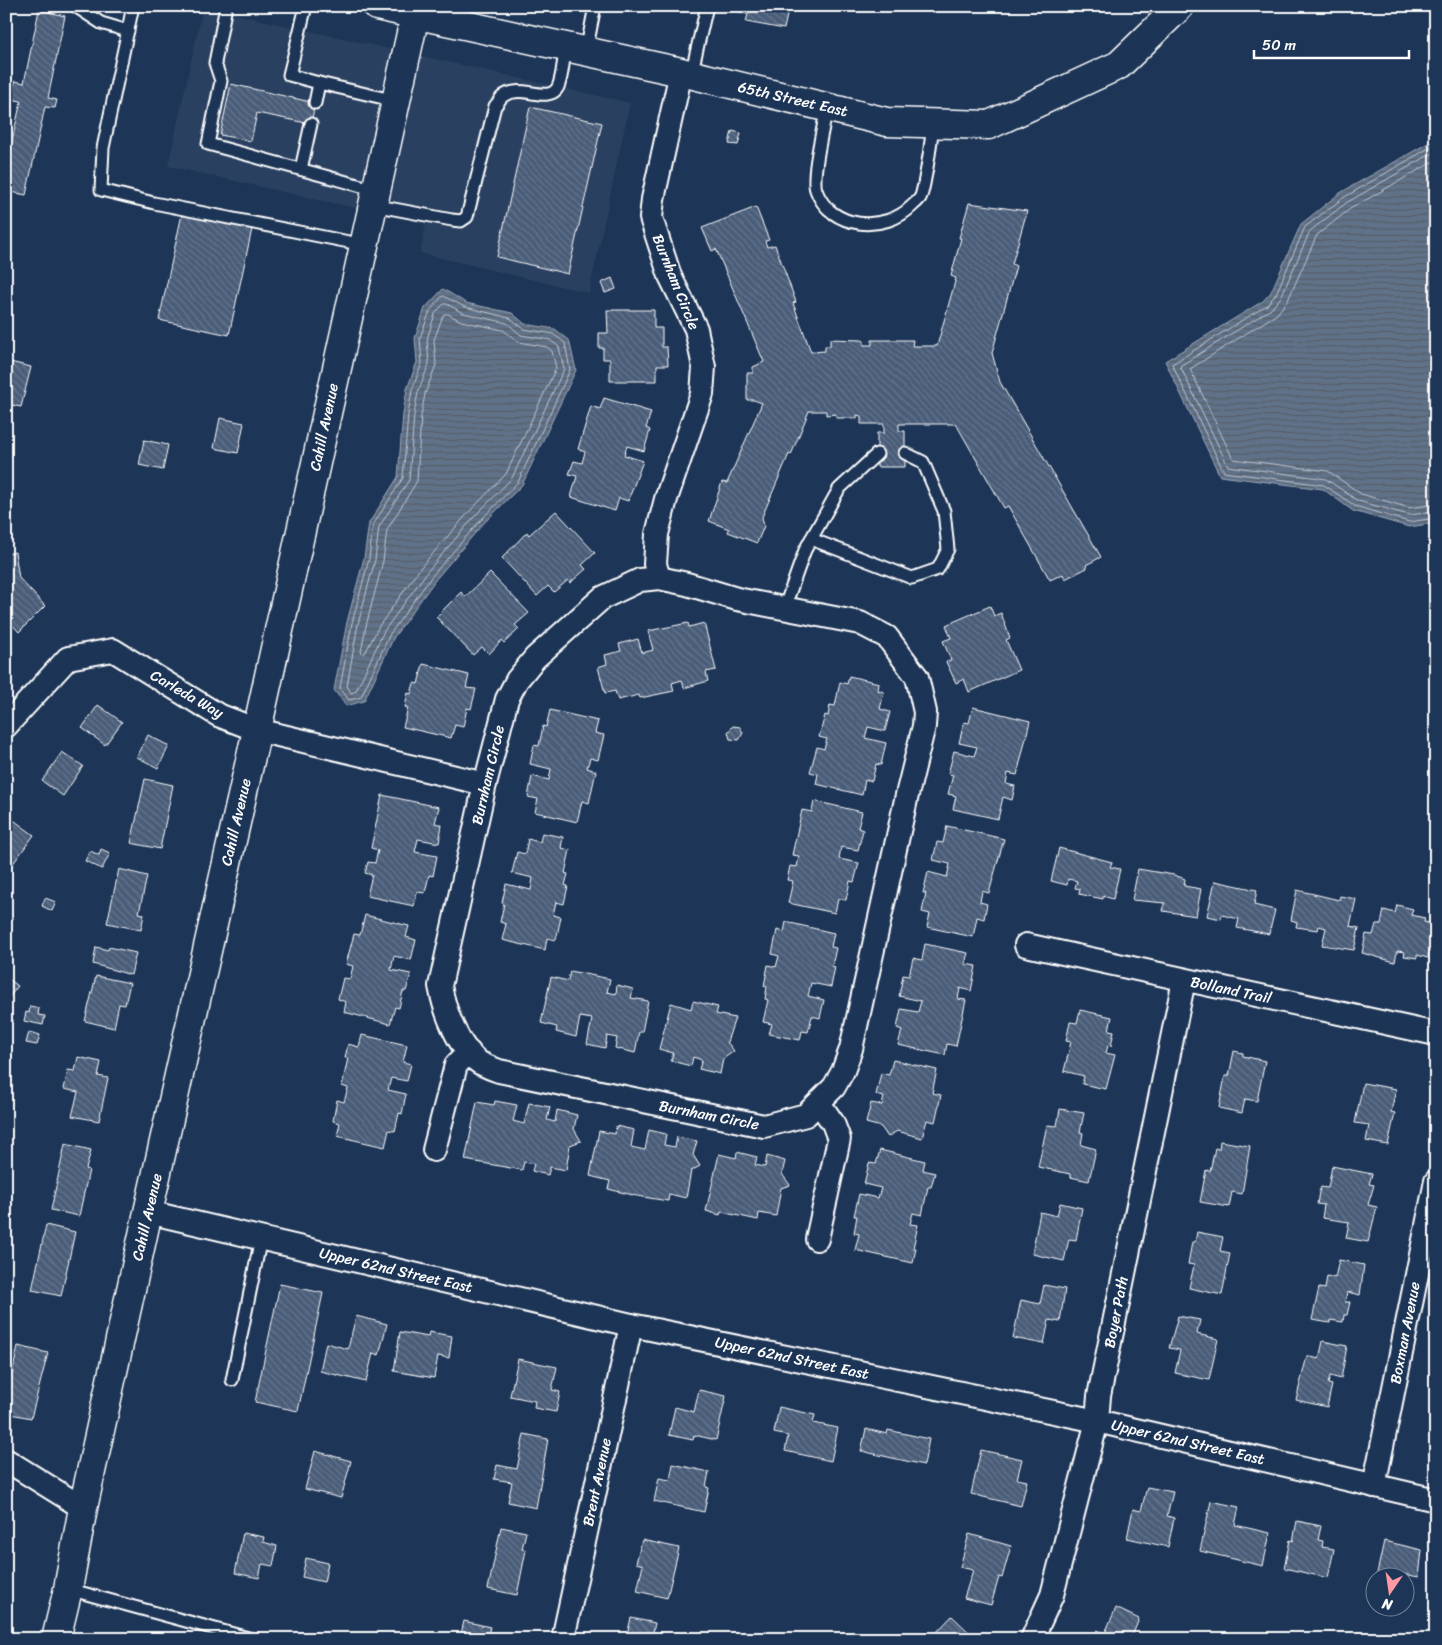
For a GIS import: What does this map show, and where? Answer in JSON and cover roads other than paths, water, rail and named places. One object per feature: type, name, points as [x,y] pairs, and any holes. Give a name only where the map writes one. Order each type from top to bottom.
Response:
[{"type":"street","name":"65th Street East","points":[[377,6],[416,10],[576,50],[887,122],[990,125],[1119,65],[1180,6]]},
{"type":"street","name":"Cahill Avenue","points":[[56,1639],[148,1212],[416,10]]},
{"type":"street","name":"Burnham Circle","points":[[659,578],[656,564],[657,534],[666,499],[702,394],[704,367],[696,329],[670,276],[651,218],[653,199],[686,74]]},
{"type":"street","name":"Burnham Circle","points":[[659,578],[737,599],[860,623],[887,637],[918,677],[925,712],[924,726],[851,1049],[843,1072],[834,1087],[806,1115],[789,1121],[764,1126],[752,1125],[499,1071],[480,1062],[469,1052],[456,1035],[444,1006],[440,986],[506,699],[517,680],[529,666],[602,598],[640,580],[659,578]]},
{"type":"street","name":"Carleda Way","points":[[6,726],[68,658],[113,650],[218,714],[257,730],[485,784]]},
{"type":"street","name":"Bolland Trail","points":[[1026,945],[1436,1034]]},
{"type":"street","name":"Boyer Path","points":[[1032,1639],[1052,1595],[1097,1421],[1101,1386],[1184,980]]},
{"type":"street","points":[[434,1150],[456,1065],[469,1052]]},
{"type":"street","points":[[817,1239],[839,1139],[833,1123],[819,1103]]},
{"type":"street","name":"Boxman Avenue","points":[[1374,1486],[1436,1180]]},
{"type":"street","name":"Upper 62nd Street East","points":[[148,1212],[631,1324],[1097,1421],[1436,1500]]},
{"type":"street","name":"Brent Avenue","points":[[563,1639],[631,1324]]},
{"type":"street","points":[[6,1460],[83,1508]]},
{"type":"lane","points":[[75,6],[101,23],[128,31]]},
{"type":"lane","points":[[133,6],[102,148],[101,190],[181,209],[364,245]]},
{"type":"lane","points":[[226,6],[216,63],[221,81],[208,144],[301,169],[375,198],[461,221],[467,217],[495,106],[502,97],[518,90],[543,95],[555,91],[576,50],[595,6]]},
{"type":"lane","points":[[306,6],[289,75],[396,101]]},
{"type":"lane","points":[[686,74],[707,6]]},
{"type":"lane","points":[[315,102],[319,82]]},
{"type":"lane","points":[[827,107],[815,173],[816,190],[825,205],[840,218],[862,225],[888,221],[905,214],[920,198],[927,171],[933,123]]},
{"type":"lane","points":[[301,169],[311,124]]},
{"type":"lane","points":[[811,539],[912,578],[938,569],[948,549],[944,512],[923,462],[905,453]]},
{"type":"lane","points":[[784,609],[805,550],[839,489],[877,454]]},
{"type":"lane","points":[[232,1380],[261,1238]]},
{"type":"lane","points":[[68,1589],[252,1639]]},
{"type":"water","points":[[1436,141],[1436,523],[1409,527],[1353,511],[1323,489],[1220,476],[1165,361],[1263,301],[1271,292],[1301,224],[1340,193],[1428,143]]},
{"type":"water","points":[[443,289],[466,303],[512,313],[525,324],[555,329],[569,340],[576,370],[522,485],[482,525],[436,579],[394,637],[364,701],[346,706],[334,690],[347,622],[364,558],[369,523],[398,477],[407,389],[417,362],[415,338],[425,308]]}]
